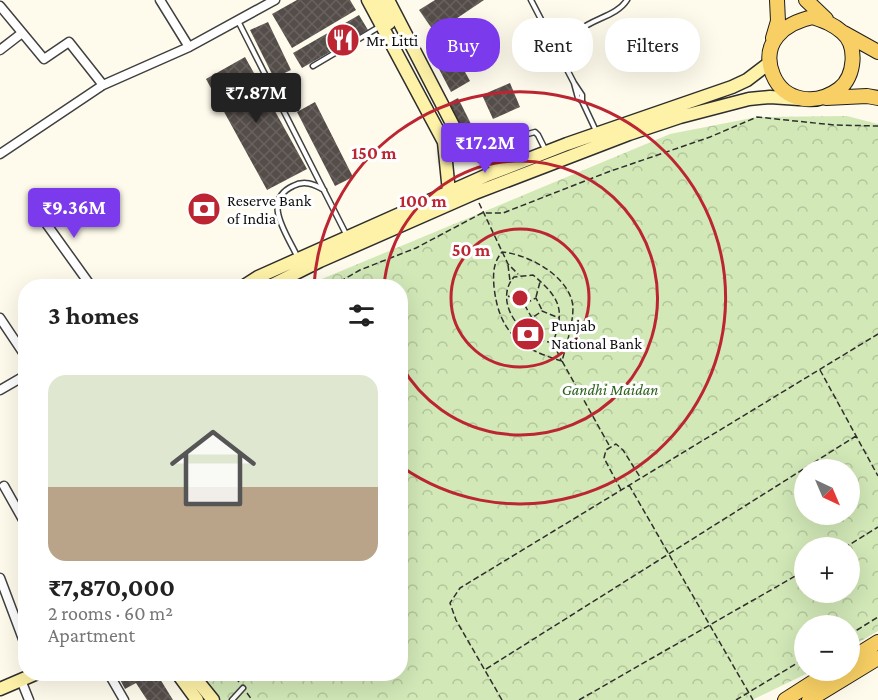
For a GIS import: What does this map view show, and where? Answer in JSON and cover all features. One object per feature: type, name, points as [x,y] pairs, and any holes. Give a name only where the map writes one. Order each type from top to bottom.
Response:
[{"type":"main road","points":[[368,0],[388,28],[405,35]]},
{"type":"main road","points":[[378,0],[388,28],[444,142],[449,192]]},
{"type":"main road","points":[[388,0],[466,147],[508,167]]},
{"type":"main road","points":[[777,0],[778,21],[768,64],[775,80],[785,92],[801,100]]},
{"type":"main road","points":[[808,1],[830,23],[878,52]]},
{"type":"main road","points":[[771,45],[784,28],[798,20],[813,18],[830,23]]},
{"type":"main road","points":[[820,99],[840,88],[851,72],[852,50],[844,33]]},
{"type":"main road","points":[[283,279],[449,192],[546,152],[732,87],[747,80],[768,64]]},
{"type":"main road","points":[[255,279],[299,259],[351,242],[629,134],[680,117],[749,99],[770,97],[801,100],[867,96],[878,98]]},
{"type":"main road","points":[[449,192],[475,194]]},
{"type":"main road","points":[[860,653],[878,642]]},
{"type":"main road","points":[[809,700],[878,658]]},
{"type":"main road","points":[[0,689],[19,681]]},
{"type":"main road","points":[[183,681],[197,700]]},
{"type":"main road","points":[[198,681],[213,700]]},
{"type":"main road","points":[[786,700],[815,681]]},
{"type":"street","points":[[160,0],[189,47]]},
{"type":"street","points":[[0,154],[103,85],[189,47],[275,0]]},
{"type":"street","points":[[0,6],[44,59],[69,42],[103,85]]},
{"type":"street","points":[[0,50],[22,33]]},
{"type":"street","points":[[35,208],[86,279]]},
{"type":"street","points":[[0,318],[18,345]]},
{"type":"street","points":[[0,390],[18,380]]},
{"type":"street","points":[[4,486],[18,511]]},
{"type":"street","points":[[0,578],[3,593],[18,628]]},
{"type":"street","points":[[21,681],[29,700]]},
{"type":"street","points":[[113,681],[124,700]]},
{"type":"lane","points":[[531,0],[540,18]]},
{"type":"lane","points":[[593,23],[624,6],[627,0]]},
{"type":"lane","points":[[237,21],[351,242]]},
{"type":"lane","points":[[314,66],[388,28]]},
{"type":"lane","points":[[568,72],[582,95],[582,101],[598,134]]},
{"type":"lane","points":[[508,167],[507,144],[510,139],[535,132],[546,152]]},
{"type":"lane","points":[[299,259],[278,217],[276,207],[279,197],[285,189],[299,183],[314,184],[324,190]]},
{"type":"lane","points":[[232,700],[243,688]]},
{"type":"path","points":[[344,279],[360,270],[416,248],[483,213],[503,213],[608,172],[710,137],[757,117],[878,126]]},
{"type":"path","points":[[475,194],[508,264],[510,282]]},
{"type":"path","points":[[502,252],[518,253],[535,262],[560,280],[572,301],[570,329],[562,361]]},
{"type":"path","points":[[502,252],[495,261],[493,279],[496,308],[503,324],[516,340],[544,356],[562,361]]},
{"type":"path","points":[[508,264],[520,275]]},
{"type":"path","points":[[553,342],[547,342],[528,334],[516,323],[509,310],[507,296],[507,286],[514,277],[533,275],[557,298],[560,318],[553,342],[610,447]]},
{"type":"path","points":[[540,281],[536,298],[543,311],[560,318]]},
{"type":"path","points":[[507,296],[524,304],[532,318]]},
{"type":"path","points":[[524,304],[536,298]]},
{"type":"path","points":[[528,334],[532,318],[543,311]]},
{"type":"path","points":[[502,700],[456,620],[450,603],[460,588],[878,334]]},
{"type":"path","points":[[819,370],[878,476]]},
{"type":"path","points":[[485,670],[856,436]]},
{"type":"path","points":[[621,490],[604,458],[606,450],[610,447],[615,444],[623,450],[640,478]]},
{"type":"path","points":[[629,485],[753,700]]},
{"type":"path","points":[[860,538],[878,527]]},
{"type":"path","points":[[579,700],[794,577]]},
{"type":"path","points":[[860,628],[878,617]]},
{"type":"path","points":[[736,700],[794,664]]},
{"type":"green space","name":"Gandhi Maidan","points":[[847,116],[878,124],[878,631],[860,642],[860,615],[794,615],[794,680],[752,700],[221,700],[205,681],[408,681],[408,279],[322,279],[670,134],[757,117]]},
{"type":"building","points":[[297,0],[350,0],[356,10],[292,48],[272,14]]},
{"type":"building","points":[[435,0],[484,0],[457,18],[426,18],[426,20],[419,10]]},
{"type":"building","points":[[359,15],[368,30],[302,68],[293,53]]},
{"type":"building","points":[[268,22],[291,70],[274,78],[250,30]]},
{"type":"building","points":[[245,57],[307,169],[267,190],[206,79]]},
{"type":"building","points":[[441,72],[465,72],[470,81],[451,92]]},
{"type":"building","points":[[510,83],[520,107],[493,119],[482,95]]},
{"type":"building","points":[[458,98],[473,128],[458,136],[443,106]]},
{"type":"building","points":[[315,102],[353,177],[335,186],[297,112]]},
{"type":"building","points":[[121,681],[161,681],[173,700],[147,700],[136,683],[125,689]]},
{"type":"place","name":"Mr. Litti","points":[[343,40]]},
{"type":"place","name":"Reserve Bank of India","points":[[204,209]]},
{"type":"place","name":"Punjab National Bank","points":[[528,334]]}]
